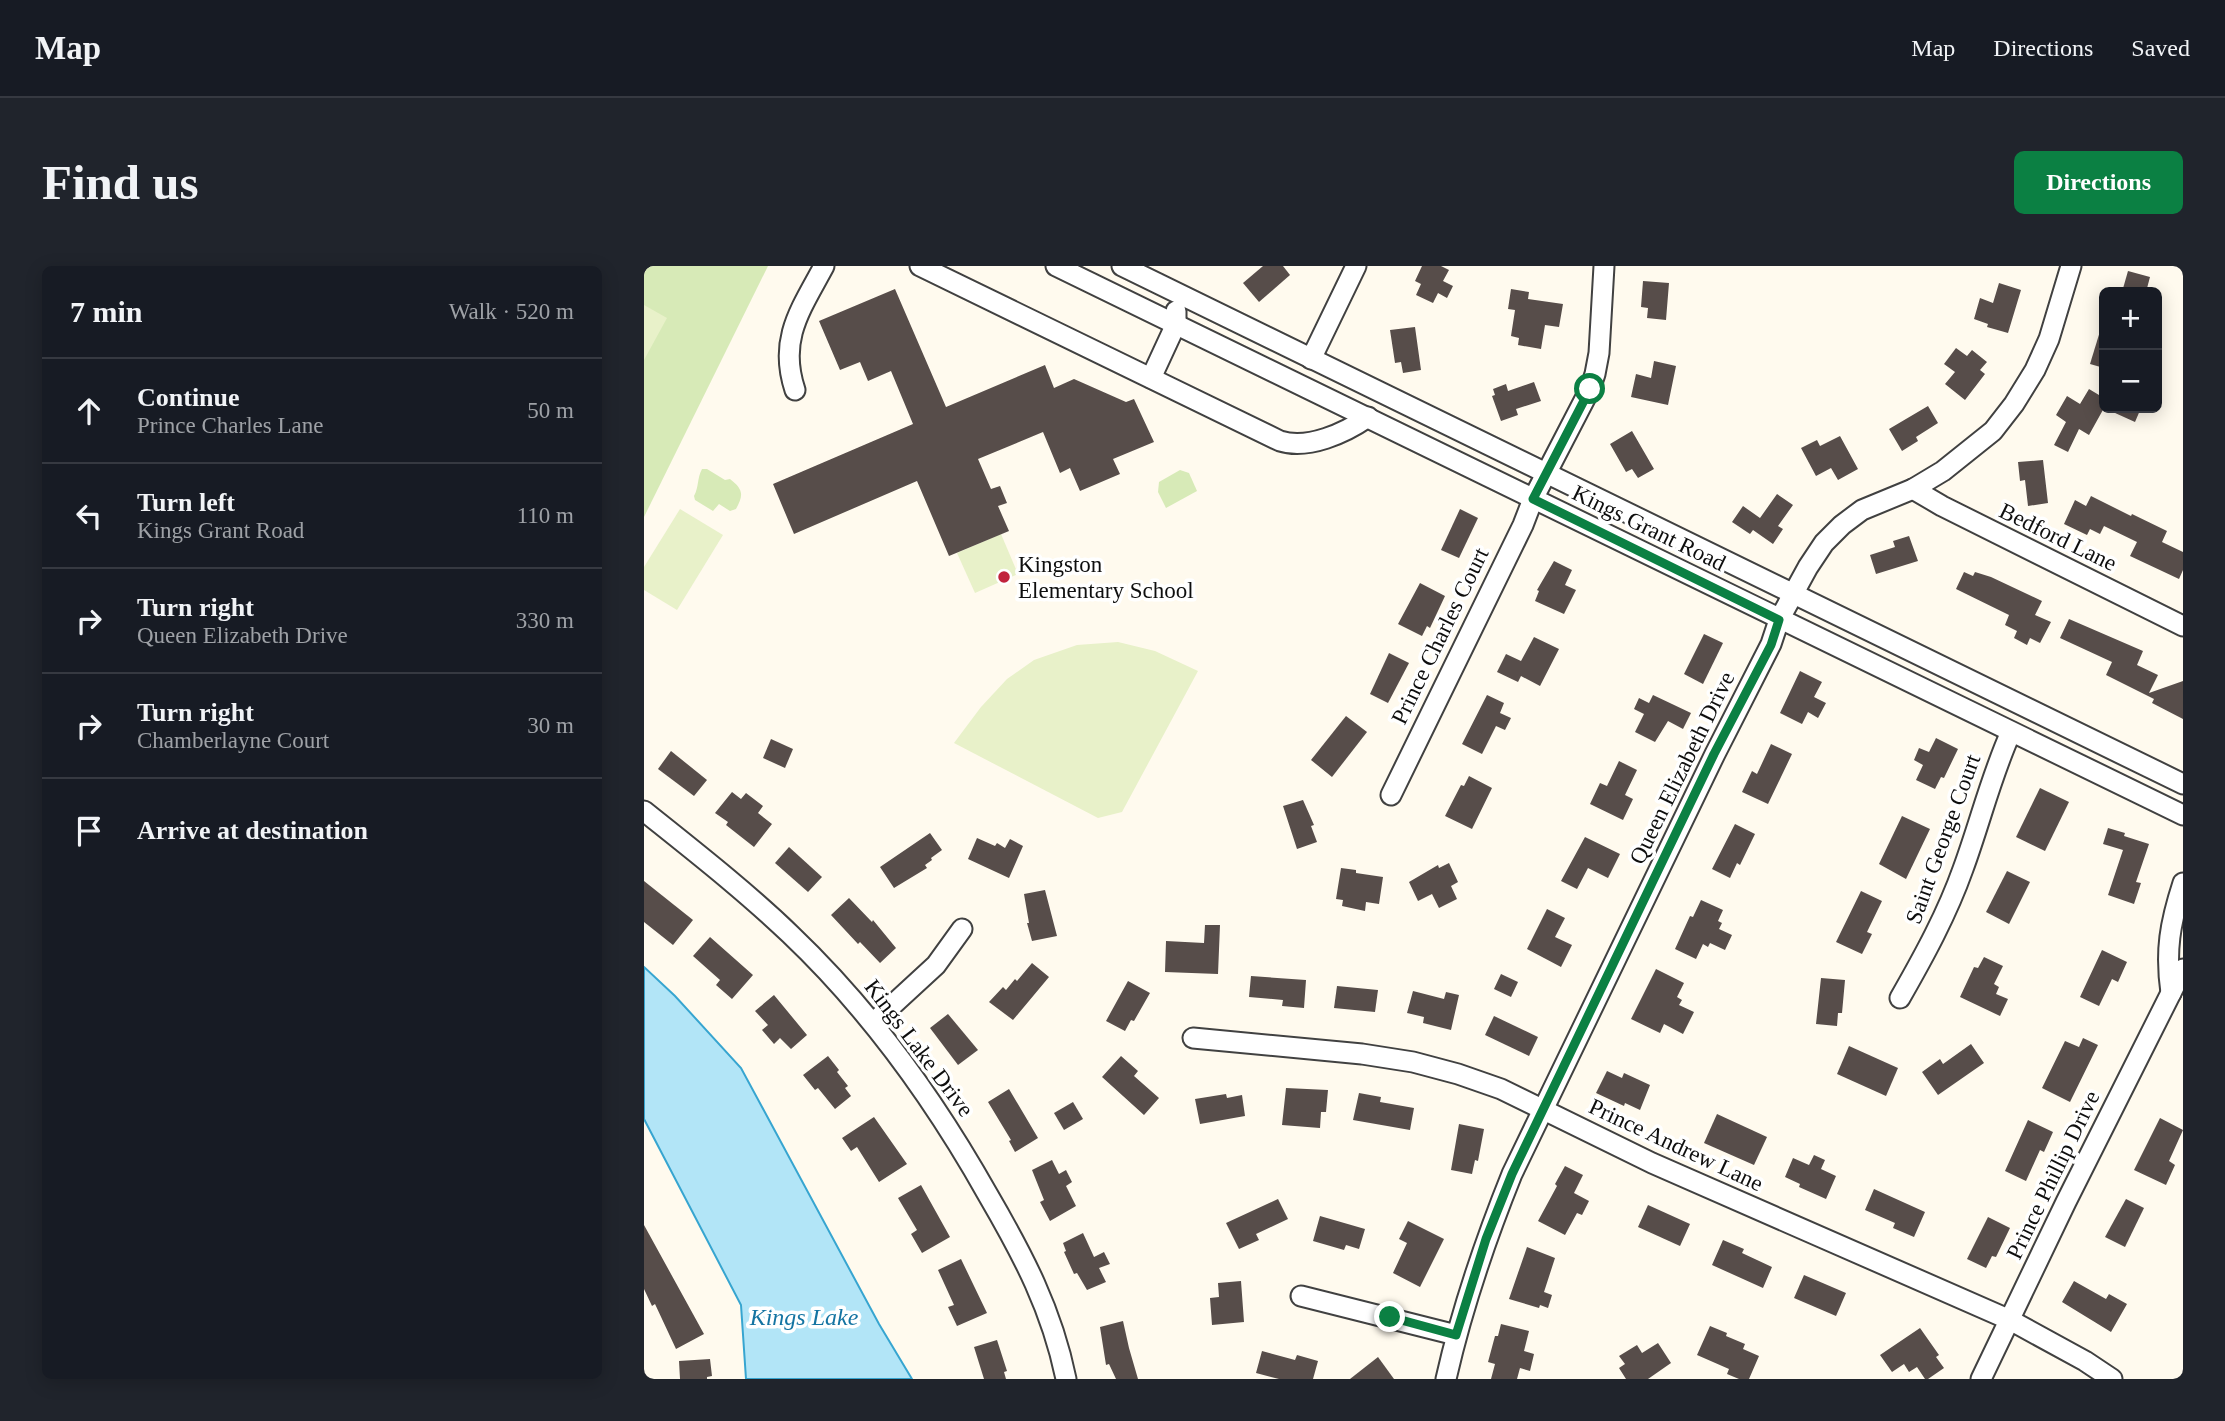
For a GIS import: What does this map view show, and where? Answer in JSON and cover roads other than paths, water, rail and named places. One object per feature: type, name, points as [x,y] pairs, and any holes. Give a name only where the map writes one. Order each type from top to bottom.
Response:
[{"type":"street","points":[[795,390],[788,357],[789,338],[824,266]]},
{"type":"street","points":[[920,266],[1288,443],[1300,444],[1348,430],[1368,417]]},
{"type":"street","name":"Kings Grant Road","points":[[1056,266],[1080,271],[1176,324],[2183,815]]},
{"type":"street","name":"Kings Grant Road","points":[[1122,266],[2183,783]]},
{"type":"street","points":[[1311,359],[1356,266]]},
{"type":"street","name":"Prince Charles Court","points":[[1391,795],[1533,499],[1590,389],[1595,374],[1604,266]]},
{"type":"street","name":"Queen Elizabeth Drive","points":[[1446,1379],[1456,1335],[1486,1239],[1512,1174],[1714,754],[1771,645],[1779,620],[1793,593],[1824,543],[1842,525],[1862,510],[1913,489],[1966,454],[1993,431],[2035,370],[2049,339],[2071,266]]},
{"type":"street","points":[[1151,378],[1176,324],[1177,294]]},
{"type":"street","name":"Bedford Lane","points":[[1913,489],[2183,626]]},
{"type":"street","name":"Saint George Court","points":[[1900,998],[1947,910],[1964,868],[1999,759],[2011,732]]},
{"type":"street","name":"Kings Lake Drive","points":[[644,811],[744,891],[792,935],[873,1023],[913,1075],[952,1131],[1032,1273],[1048,1311],[1066,1379]]},
{"type":"street","points":[[2171,993],[2167,967],[2168,942],[2172,917],[2183,883]]},
{"type":"street","points":[[873,1023],[936,965],[962,929]]},
{"type":"street","name":"Prince Phillip Drive","points":[[1981,1379],[2183,969]]},
{"type":"street","name":"Prince Andrew Lane","points":[[1193,1038],[1362,1054],[1413,1062],[1501,1089],[1652,1163],[2010,1320],[2112,1379]]},
{"type":"street","points":[[1300,1296],[1456,1335]]},
{"type":"water","name":"Kings Lake","points":[[644,967],[675,996],[741,1068],[879,1324],[912,1379],[746,1379],[741,1305],[644,1119]]},
{"type":"place","name":"Kingston Elementary School","points":[[1004,577]]}]
